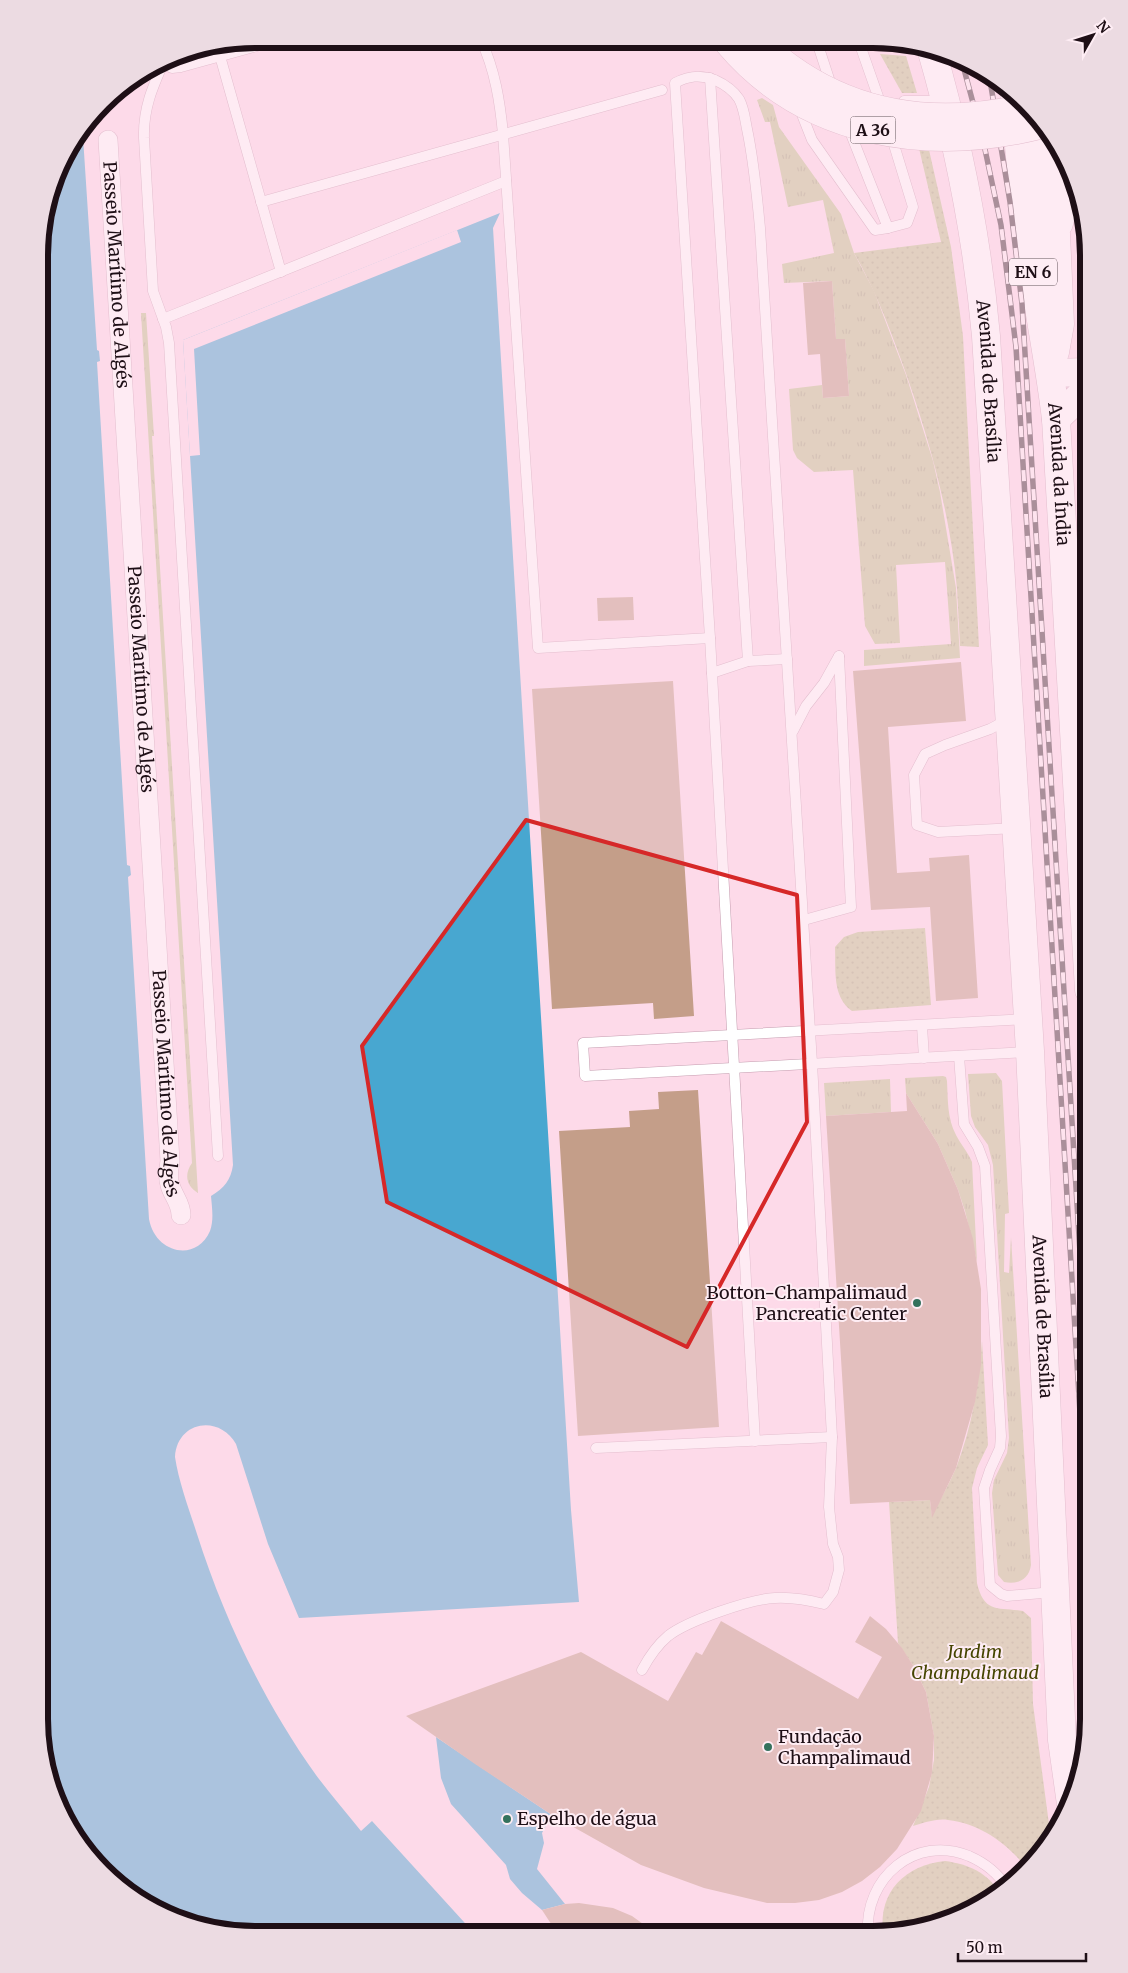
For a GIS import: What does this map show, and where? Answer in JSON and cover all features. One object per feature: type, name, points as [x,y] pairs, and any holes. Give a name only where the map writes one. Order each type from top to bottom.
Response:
[{"type":"main road","name":"A 36","points":[[734,48],[749,64],[783,91],[822,113],[860,127],[898,135],[942,138],[981,136],[1041,147]]},
{"type":"main road","name":"A 36","points":[[765,48],[784,65],[822,89],[851,102],[889,112],[928,117],[958,117],[995,114],[1021,109]]},
{"type":"main road","name":"Avenida de Brasília","points":[[933,56],[970,203],[982,291],[990,384],[1030,1052],[1062,1740],[1069,1788]]},
{"type":"main road","name":"EN 6","points":[[1025,113],[1041,147]]},
{"type":"main road","name":"EN 6","points":[[1040,131],[1056,234],[1060,324],[1051,373]]},
{"type":"main road","name":"Avenida da Índia","points":[[1041,147],[1033,266],[1044,344],[1051,373],[1056,419],[1080,834]]},
{"type":"main road","points":[[1056,234],[1068,184]]},
{"type":"main road","points":[[1051,373],[1080,372]]},
{"type":"main road","points":[[1056,419],[1080,396]]},
{"type":"street","name":"Passeio Marítimo de Algés","points":[[108,140],[170,1158],[168,1175],[170,1187],[179,1205],[181,1215]]},
{"type":"lane","points":[[169,66],[172,68],[181,67],[249,48]]},
{"type":"lane","points":[[485,48],[500,101],[503,134],[538,648],[710,638]]},
{"type":"lane","points":[[779,48],[812,140],[875,230],[907,223],[913,207],[887,98],[861,48]]},
{"type":"lane","points":[[819,48],[832,88],[888,228]]},
{"type":"lane","points":[[220,56],[281,272]]},
{"type":"lane","points":[[160,70],[147,101],[144,131],[153,292],[169,343],[218,1156]]},
{"type":"lane","points":[[642,1670],[652,1652],[668,1636],[697,1621],[755,1600],[795,1599],[824,1604],[833,1592],[839,1570],[838,1557],[833,1544],[829,1507],[832,1437],[811,1031],[760,228],[752,157],[742,107],[738,98],[723,84],[710,78],[696,76],[674,83],[710,638],[755,1441]]},
{"type":"lane","points":[[710,78],[748,661]]},
{"type":"lane","points":[[790,80],[887,98],[924,102],[946,101]]},
{"type":"lane","points":[[261,202],[662,90]]},
{"type":"lane","points":[[163,319],[506,181]]},
{"type":"lane","points":[[792,733],[806,706],[824,683],[839,656],[852,907],[804,920]]},
{"type":"lane","points":[[712,673],[748,661],[788,659]]},
{"type":"lane","points":[[1010,719],[990,729],[944,745],[925,754],[914,775],[914,800],[917,825],[938,832],[1016,828]]},
{"type":"lane","points":[[1028,1019],[583,1044],[585,1076],[1030,1052]]},
{"type":"lane","points":[[922,1026],[924,1058]]},
{"type":"lane","points":[[959,1056],[964,1124],[978,1147],[985,1166],[1001,1436],[1000,1448],[984,1488],[990,1585],[1000,1594],[1007,1596],[1056,1592]]},
{"type":"lane","points":[[596,1448],[832,1437]]},
{"type":"lane","points":[[867,1926],[866,1918],[874,1893],[888,1872],[909,1858],[933,1850],[958,1852],[982,1862],[1003,1881]]},
{"type":"highlighted area","points":[[526,820],[797,895],[807,1122],[687,1347],[387,1202],[362,1046]]},
{"type":"green space","points":[[880,54],[906,56],[917,93],[902,93]]},
{"type":"green space","points":[[762,98],[773,105],[779,127],[841,214],[854,253],[874,291],[906,375],[933,461],[940,492],[956,588],[960,658],[864,666],[864,650],[951,644],[945,562],[896,565],[900,643],[875,644],[865,626],[853,470],[814,472],[797,458],[793,450],[789,389],[822,385],[823,398],[849,396],[845,339],[836,339],[832,281],[784,283],[782,264],[834,253],[823,200],[788,207],[770,122],[765,122],[757,100]]},
{"type":"green space","points":[[910,110],[920,110],[951,247],[963,336],[979,647],[960,646],[954,559],[936,471],[910,385],[885,317],[854,253],[941,242]]},
{"type":"green space","points":[[141,313],[146,313],[154,436],[152,436],[198,1193],[191,1187],[187,1175],[192,1163]]},
{"type":"green space","points":[[925,928],[931,1005],[852,1011],[841,998],[838,991],[835,947],[844,937],[858,932]]},
{"type":"green space","points":[[996,1073],[1002,1081],[1009,1213],[1005,1214],[1004,1272],[1009,1273],[1011,1237],[1031,1565],[1025,1578],[1013,1583],[1004,1582],[998,1575],[992,1493],[994,1480],[1007,1453],[1009,1438],[993,1165],[988,1145],[975,1127],[971,1116],[968,1074]]},
{"type":"green space","points":[[946,1077],[947,1081],[953,1129],[972,1162],[977,1262],[958,1190],[938,1144],[906,1093],[905,1078]]},
{"type":"green space","points":[[890,1079],[891,1112],[826,1116],[824,1083]]},
{"type":"green space","name":"Jardim Champalimaud","points":[[982,1341],[988,1445],[977,1468],[972,1488],[977,1583],[980,1593],[988,1604],[1000,1609],[1023,1611],[1031,1618],[1033,1704],[1050,1828],[1038,1845],[1022,1863],[992,1836],[960,1822],[939,1820],[913,1826],[929,1787],[934,1760],[934,1736],[926,1692],[914,1667],[898,1643],[889,1502],[930,1500],[932,1516],[962,1453],[979,1373]]},
{"type":"green space","points":[[945,1861],[961,1864],[983,1874],[995,1887],[977,1898],[940,1915],[914,1922],[883,1925],[885,1905],[890,1893],[907,1874],[931,1864]]},
{"type":"water","points":[[83,138],[97,350],[99,351],[100,361],[97,362],[127,865],[130,866],[131,875],[128,877],[149,1219],[153,1231],[159,1240],[176,1250],[186,1250],[204,1241],[212,1223],[211,1196],[226,1183],[231,1175],[233,1165],[183,340],[500,213],[493,228],[571,1510],[579,1602],[299,1618],[268,1544],[236,1444],[229,1434],[220,1428],[210,1425],[191,1429],[177,1445],[175,1457],[184,1496],[208,1566],[233,1628],[263,1689],[297,1747],[321,1782],[361,1831],[372,1821],[468,1926],[254,1926],[214,1922],[175,1910],[151,1898],[128,1883],[90,1845],[75,1822],[63,1798],[51,1759],[48,1732],[48,241],[51,214],[58,188]]},
{"type":"water","name":"Espelho de água","points":[[436,1737],[552,1815],[542,1833],[544,1843],[537,1869],[565,1904],[542,1910],[522,1893],[510,1879],[506,1865],[451,1804],[441,1778]]},
{"type":"pier","points":[[457,230],[461,242],[194,349],[200,455],[190,456],[183,340]]},
{"type":"building","points":[[832,281],[836,339],[845,339],[849,396],[823,398],[820,354],[808,355],[803,283]]},
{"type":"building","points":[[633,597],[634,620],[598,621],[597,598]]},
{"type":"building","points":[[961,662],[966,721],[888,727],[897,873],[930,871],[929,858],[969,855],[978,998],[936,1001],[930,907],[871,910],[853,671]]},
{"type":"building","points":[[673,681],[694,1016],[654,1019],[653,1003],[552,1009],[532,689]]},
{"type":"building","points":[[698,1090],[719,1427],[578,1436],[559,1131],[630,1127],[629,1111],[659,1109],[658,1092]]},
{"type":"building","name":"Botton-Champalimaud Pancreatic Center","points":[[906,1093],[938,1144],[958,1190],[973,1239],[981,1289],[981,1365],[975,1402],[956,1468],[932,1518],[930,1500],[850,1504],[826,1116],[907,1111]]},
{"type":"building","points":[[870,1616],[886,1629],[902,1648],[926,1692],[934,1736],[932,1773],[921,1811],[897,1849],[880,1867],[862,1881],[842,1892],[819,1900],[795,1903],[767,1903],[704,1888],[641,1865],[552,1815],[406,1716],[581,1652],[668,1701],[696,1652],[702,1655],[721,1621],[858,1699],[882,1657],[855,1642]]},
{"type":"building","points":[[579,1903],[613,1908],[632,1916],[646,1926],[552,1926],[542,1910],[565,1904]]},
{"type":"railway","points":[[964,68],[983,140],[1001,225],[1016,347],[1080,1413]]},
{"type":"railway","points":[[990,83],[1010,202],[1022,304],[1080,1253]]},
{"type":"place","name":"Botton-Champalimaud Pancreatic Center","points":[[917,1303]]},
{"type":"place","name":"Fundação Champalimaud","points":[[768,1747]]},
{"type":"place","name":"Espelho de água","points":[[507,1819]]}]
